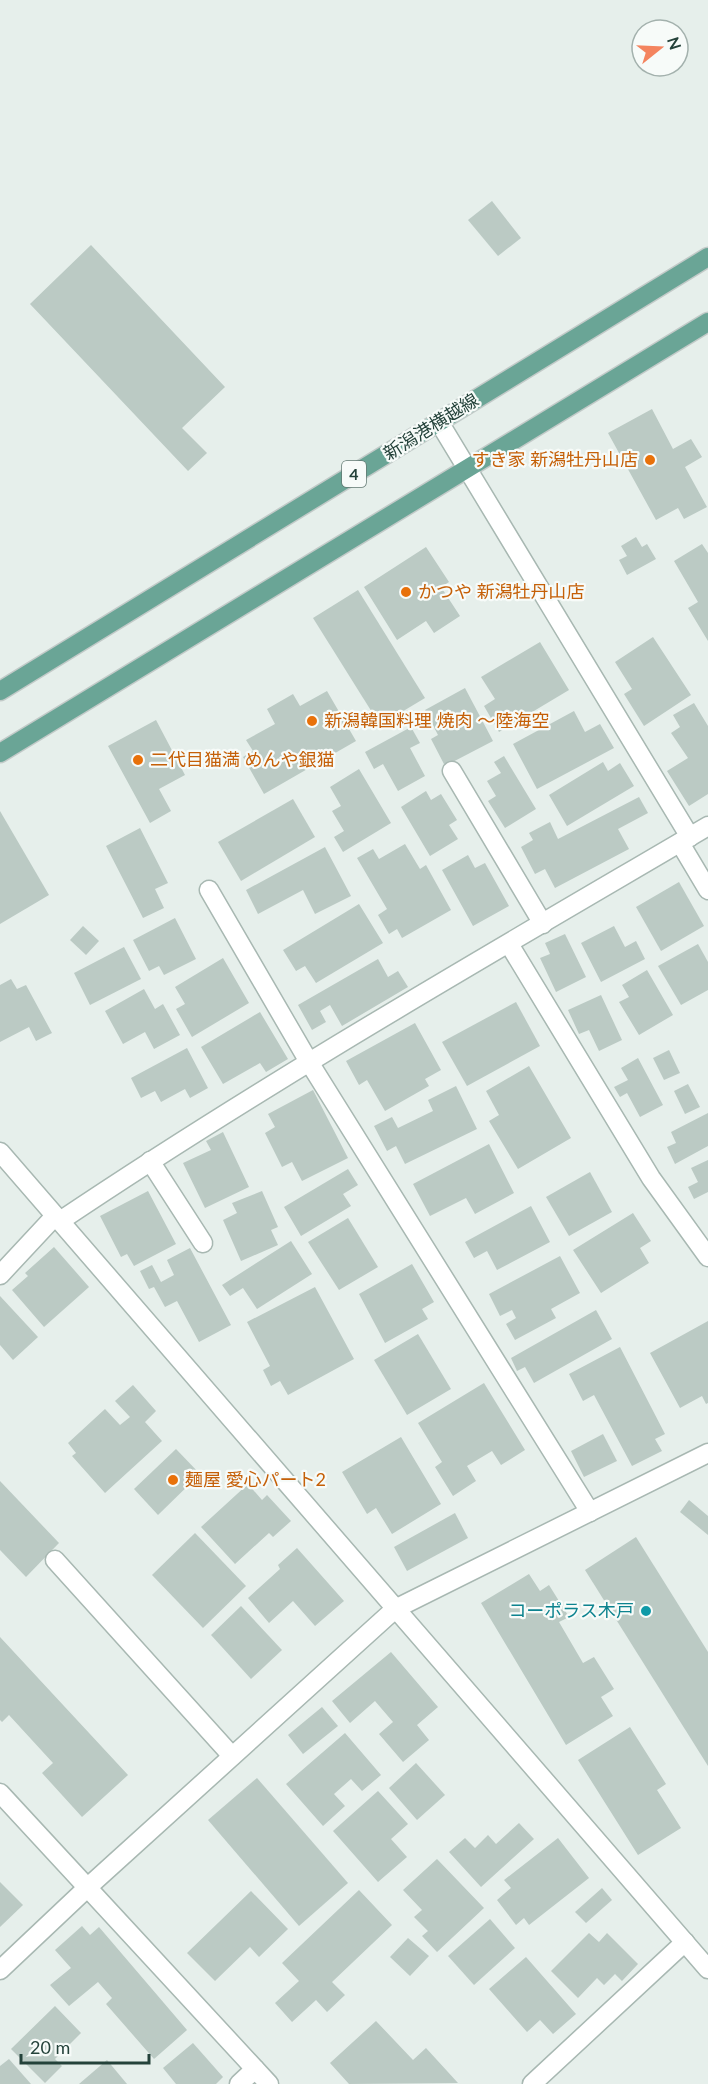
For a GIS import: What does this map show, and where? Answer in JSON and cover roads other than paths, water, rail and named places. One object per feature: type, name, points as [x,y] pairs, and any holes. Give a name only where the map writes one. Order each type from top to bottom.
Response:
[{"type":"main road","name":"新潟港横越線","points":[[0,691],[708,257]]},
{"type":"main road","points":[[0,753],[708,322]]},
{"type":"street","points":[[439,422],[685,840],[708,890]]},
{"type":"street","points":[[452,771],[543,924]]},
{"type":"street","points":[[0,1275],[58,1219],[309,1062],[708,826]]},
{"type":"street","points":[[209,890],[309,1062],[590,1512]]},
{"type":"street","points":[[509,944],[651,1178],[708,1257]]},
{"type":"street","points":[[0,1152],[708,1969]]},
{"type":"street","points":[[150,1161],[203,1243]]},
{"type":"street","points":[[0,1970],[87,1887],[395,1609],[708,1453]]},
{"type":"street","points":[[55,1560],[232,1756]]},
{"type":"street","points":[[0,1793],[269,2084]]},
{"type":"street","points":[[532,2084],[685,1942]]},
{"type":"street","points":[[239,2084],[255,2069]]},
{"type":"place","name":"すき家 新潟牡丹山店","points":[[650,460]]},
{"type":"place","name":"かつや 新潟牡丹山店","points":[[406,592]]},
{"type":"place","name":"新潟韓国料理 焼肉 ～陸海空","points":[[312,721]]},
{"type":"place","name":"二代目猫満 めんや銀猫","points":[[138,760]]},
{"type":"place","name":"麺屋 愛心パート2","points":[[173,1480]]},
{"type":"place","name":"コーポラス木戸","points":[[646,1611]]}]
